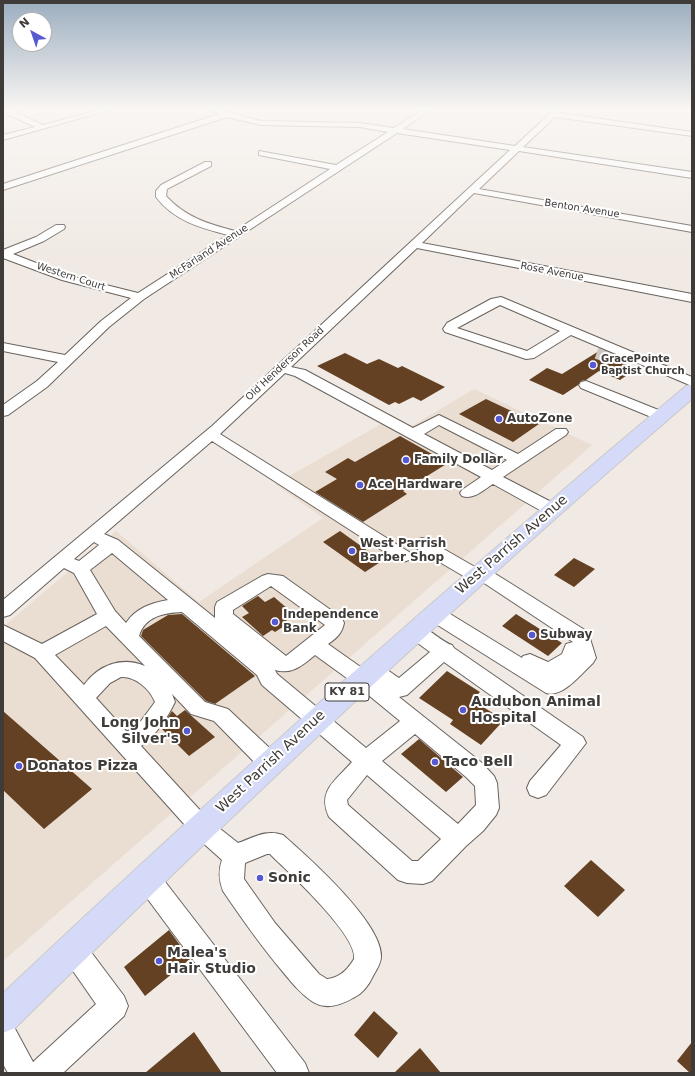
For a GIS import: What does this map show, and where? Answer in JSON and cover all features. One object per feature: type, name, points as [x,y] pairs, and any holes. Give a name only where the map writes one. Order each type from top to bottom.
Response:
[{"type":"main road","name":"West Parrish Avenue","points":[[6,1012],[316,720],[478,574],[692,390]]},
{"type":"street","points":[[3,187],[88,159]]},
{"type":"street","points":[[293,159],[337,168]]},
{"type":"street","name":"McFarland Avenue","points":[[3,412],[42,384],[105,324],[140,297],[350,159]]},
{"type":"street","name":"Old Henderson Road","points":[[3,610],[211,434],[413,244],[506,159]]},
{"type":"street","points":[[583,159],[692,176]]},
{"type":"street","points":[[208,164],[164,187],[161,191],[161,197],[184,218],[198,224],[236,234]]},
{"type":"street","name":"Benton Avenue","points":[[472,190],[692,229]]},
{"type":"street","points":[[3,254],[40,239],[60,227]]},
{"type":"street","name":"Rose Avenue","points":[[413,244],[692,298]]},
{"type":"street","name":"Western Court","points":[[3,254],[66,278],[140,297]]},
{"type":"street","points":[[573,332],[529,355],[526,355],[449,329],[451,326],[498,301],[636,358],[692,382]]},
{"type":"street","points":[[573,332],[577,338],[597,352]]},
{"type":"street","points":[[3,347],[68,360]]},
{"type":"street","points":[[611,357],[622,359],[636,358]]},
{"type":"street","points":[[281,368],[300,373],[552,510]]},
{"type":"street","points":[[586,385],[661,416]]},
{"type":"street","points":[[414,434],[439,419],[518,460]]},
{"type":"street","points":[[468,493],[561,432]]},
{"type":"street","points":[[211,434],[403,556]]},
{"type":"street","points":[[92,535],[112,544],[265,670],[269,679],[316,720],[458,838]]},
{"type":"street","points":[[80,569],[112,544]]},
{"type":"street","points":[[422,544],[516,594],[581,637],[586,658],[553,687],[435,614]]},
{"type":"street","points":[[62,560],[80,569],[108,616],[198,708],[221,715],[270,763]]},
{"type":"street","points":[[268,580],[277,580],[335,624],[333,630],[315,645],[291,663],[281,664],[223,616],[224,607],[268,580]]},
{"type":"street","points":[[129,638],[134,623],[147,612],[162,606],[185,604]]},
{"type":"street","points":[[42,654],[108,616]]},
{"type":"street","points":[[415,631],[445,650],[575,743],[538,788]]},
{"type":"street","points":[[3,632],[42,654],[201,828],[235,856]]},
{"type":"street","points":[[315,645],[367,674],[400,689],[445,650]]},
{"type":"street","points":[[82,698],[92,692],[96,683],[107,675],[118,669],[130,667],[140,671],[162,692],[165,702],[158,717],[145,732],[126,745]]},
{"type":"street","points":[[367,674],[414,722],[474,770],[486,783],[488,808],[475,824],[458,838],[423,873],[407,872],[337,810],[335,797],[366,761],[414,722]]},
{"type":"street","points":[[266,843],[275,843],[319,883],[362,938],[368,955],[362,971],[351,985],[337,993],[323,993],[310,983],[266,932],[232,883],[231,869],[235,856],[266,843]]},
{"type":"street","points":[[147,878],[295,1073]]},
{"type":"street","points":[[42,1073],[114,1006],[73,949]]},
{"type":"street","points":[[6,1012],[23,1073]]},
{"type":"shaded area","points":[[474,389],[592,445],[3,961],[3,627],[116,531],[199,602],[323,518],[275,484],[383,423],[400,433]]},
{"type":"building","points":[[599,351],[613,356],[610,358],[636,369],[620,380],[599,371],[586,380],[581,381],[578,385],[563,395],[529,380],[547,368],[562,374]]},
{"type":"building","points":[[345,353],[367,364],[379,359],[398,368],[402,366],[445,387],[421,401],[413,397],[399,404],[395,402],[389,405],[317,366]]},
{"type":"building","name":"AutoZone","points":[[486,399],[539,424],[513,442],[459,414]]},
{"type":"building","points":[[400,436],[448,463],[403,491],[407,494],[363,522],[315,492],[337,479],[325,472],[348,458],[355,462]]},
{"type":"building","name":"West Parrish Barber Shop","points":[[340,531],[382,561],[365,572],[323,542]]},
{"type":"building","points":[[574,558],[595,569],[574,587],[554,575]]},
{"type":"building","points":[[258,596],[265,602],[274,597],[295,615],[286,620],[289,623],[275,632],[272,630],[263,636],[242,617],[249,613],[242,606]]},
{"type":"building","points":[[182,614],[255,676],[215,704],[206,701],[141,636],[143,630],[168,615]]},
{"type":"building","name":"Subway","points":[[516,614],[562,643],[548,656],[502,626]]},
{"type":"building","name":"Audubon Animal Hospital","points":[[447,671],[480,692],[472,700],[504,720],[481,745],[450,724],[453,720],[419,698]]},
{"type":"building","name":"Long John Silver's","points":[[185,710],[215,737],[189,756],[161,728],[172,711],[177,716]]},
{"type":"building","points":[[3,711],[92,789],[44,829],[3,790]]},
{"type":"building","name":"Taco Bell","points":[[419,739],[463,777],[446,792],[401,754]]},
{"type":"building","points":[[591,860],[625,890],[598,917],[564,886]]},
{"type":"building","name":"Malea's Hair Studio","points":[[169,930],[190,959],[145,996],[124,967]]},
{"type":"building","points":[[374,1011],[398,1033],[378,1058],[354,1035]]},
{"type":"building","points":[[194,1032],[222,1073],[145,1073]]},
{"type":"building","points":[[692,1042],[692,1073],[690,1073],[677,1061]]},
{"type":"building","points":[[420,1048],[441,1073],[394,1073]]},
{"type":"tunnel","points":[[597,352],[611,357]]},
{"type":"place","name":"GracePointe Baptist Church","points":[[593,365]]},
{"type":"place","name":"AutoZone","points":[[499,419]]},
{"type":"place","name":"Family Dollar","points":[[406,460]]},
{"type":"place","name":"Ace Hardware","points":[[360,485]]},
{"type":"place","name":"West Parrish Barber Shop","points":[[352,551]]},
{"type":"place","name":"Independence Bank","points":[[275,622]]},
{"type":"place","name":"Subway","points":[[532,635]]},
{"type":"place","name":"Audubon Animal Hospital","points":[[463,710]]},
{"type":"place","name":"Long John Silver's","points":[[187,731]]},
{"type":"place","name":"Taco Bell","points":[[435,762]]},
{"type":"place","name":"Donatos Pizza","points":[[19,766]]},
{"type":"place","name":"Sonic","points":[[260,878]]},
{"type":"place","name":"Malea's Hair Studio","points":[[159,961]]}]
